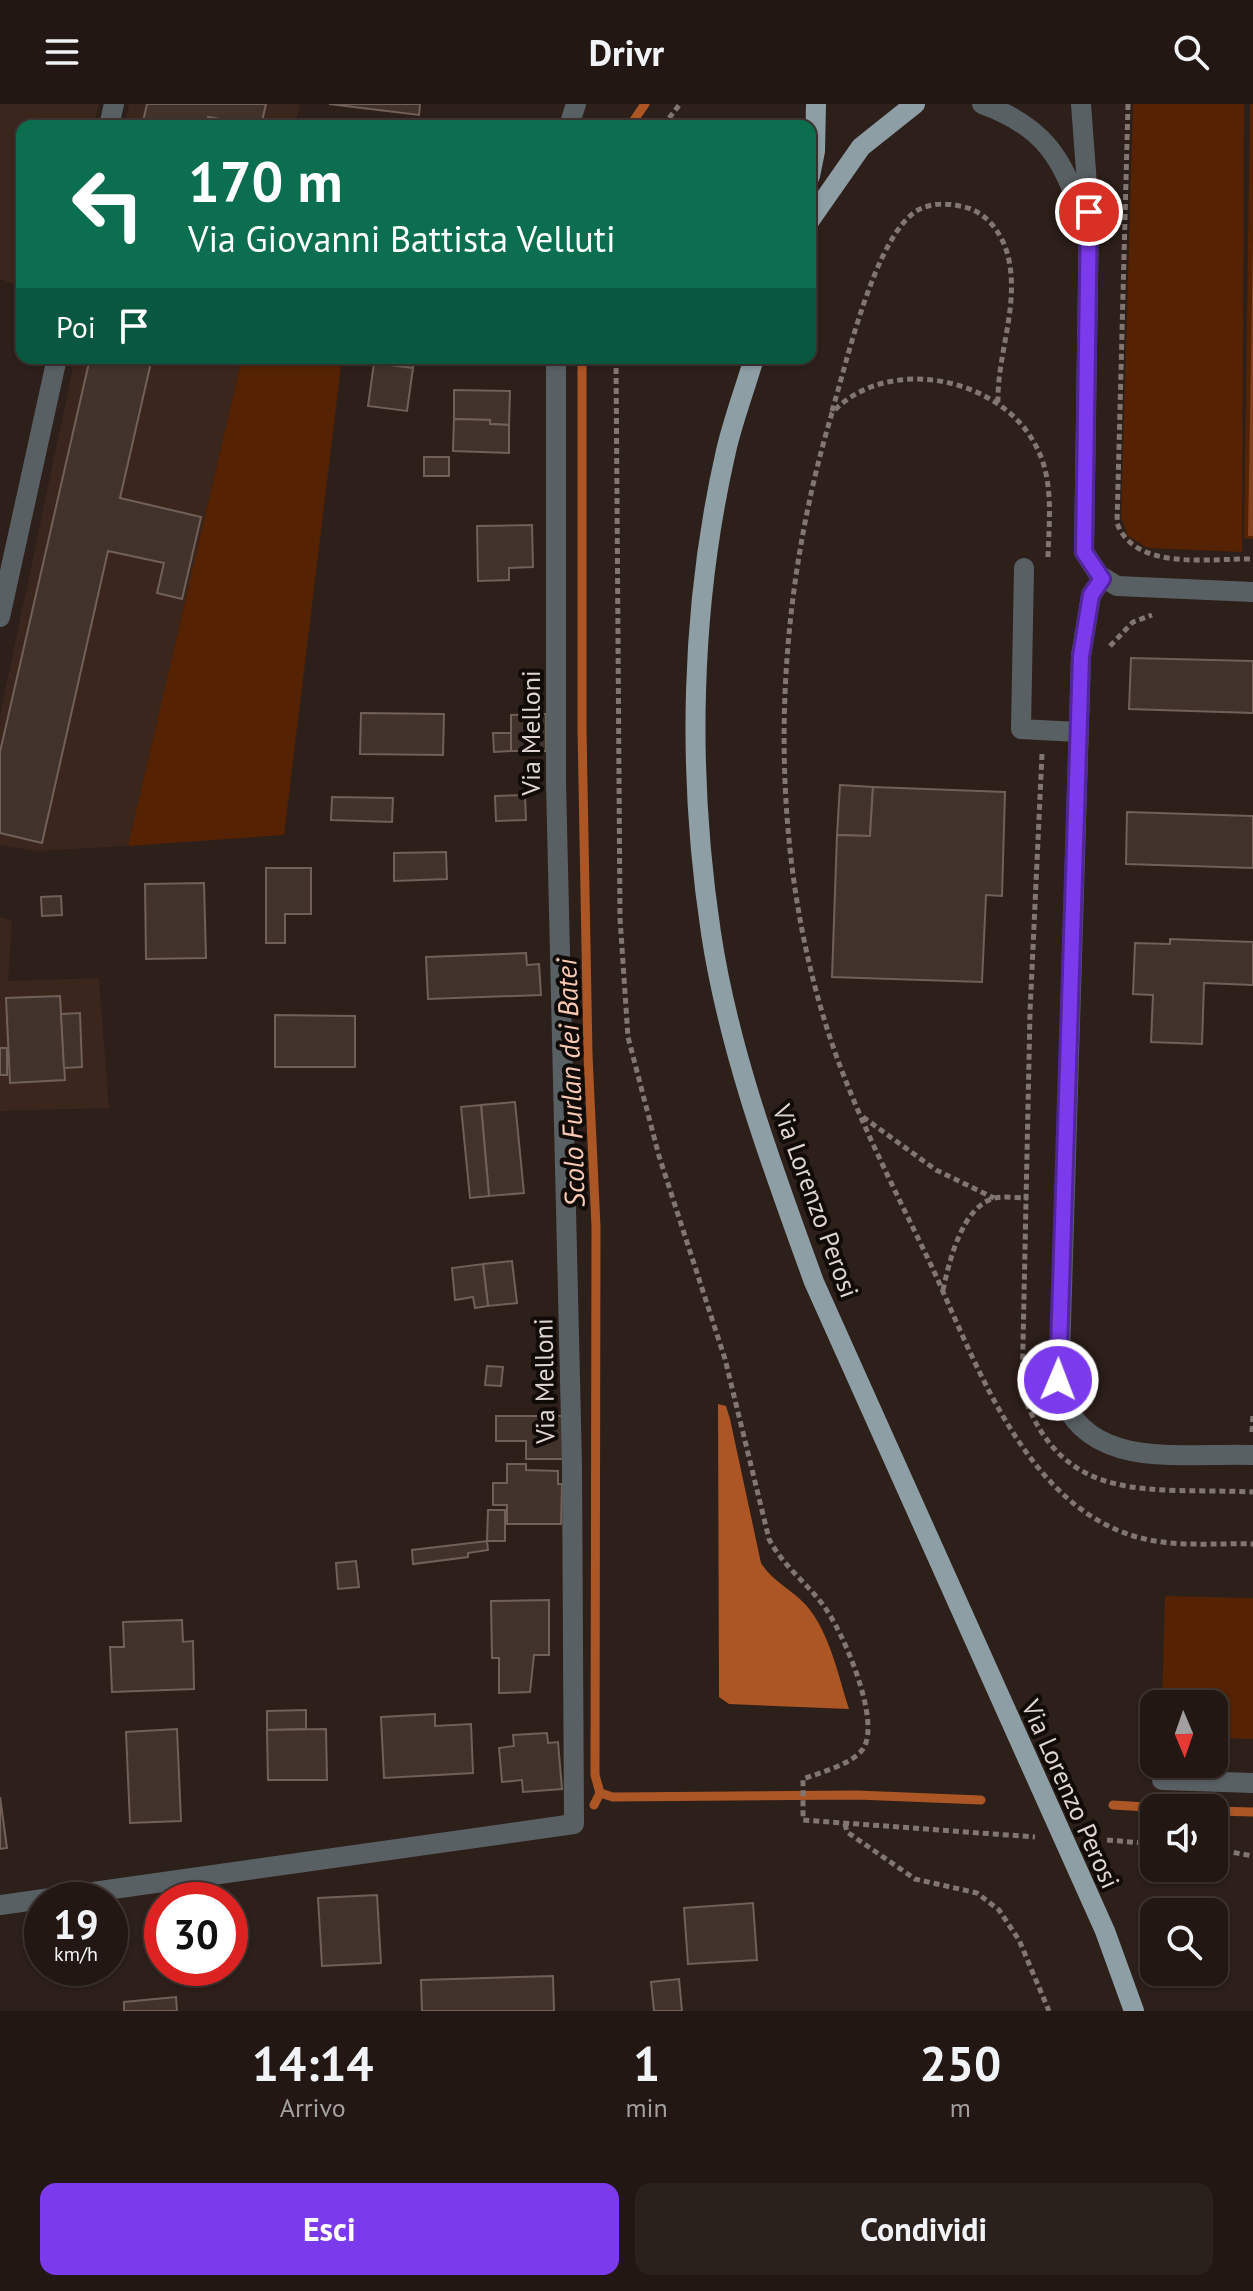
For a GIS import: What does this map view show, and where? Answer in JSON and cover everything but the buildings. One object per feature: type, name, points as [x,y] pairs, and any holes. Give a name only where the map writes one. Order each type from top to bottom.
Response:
[{"type":"main road","points":[[816,211],[861,147],[915,104]]},
{"type":"main road","name":"Via Lorenzo Perosi","points":[[752,364],[726,449],[706,560],[696,670],[695,758],[703,863],[711,935],[731,1024],[775,1175],[814,1282],[1105,1931],[1134,2011]]},
{"type":"street","points":[[982,104],[1023,122],[1049,145],[1068,178],[1088,236]]},
{"type":"street","points":[[1081,104],[1089,188],[1084,552],[1102,579],[1127,588],[1253,592]]},
{"type":"street","points":[[0,617],[56,364]]},
{"type":"street","name":"Via Melloni","points":[[0,1905],[574,1824],[572,1465],[556,783],[556,364]]},
{"type":"street","points":[[1024,568],[1021,729],[1078,732]]},
{"type":"street","points":[[1102,579],[1091,595],[1081,656],[1059,1390],[1067,1411],[1080,1429],[1108,1447],[1140,1452],[1253,1455]]},
{"type":"street","points":[[1162,1780],[1253,1783]]},
{"type":"path","points":[[668,120],[680,104]]},
{"type":"path","points":[[1128,104],[1117,523],[1130,544],[1152,555],[1253,559]]},
{"type":"path","points":[[998,403],[997,382],[1009,318],[1008,257],[1002,240],[981,213],[947,203],[918,211],[888,244],[870,286],[832,413],[798,574],[786,669],[785,807],[795,889],[817,996],[860,1115],[1013,1437],[1031,1461],[1063,1492],[1099,1519],[1141,1538],[1253,1544]]},
{"type":"path","points":[[616,364],[620,918],[628,1037],[659,1156],[725,1359],[769,1539],[781,1562],[823,1605],[849,1650],[868,1723],[864,1747],[851,1759],[803,1779],[803,1820],[1036,1837]]},
{"type":"path","points":[[832,413],[843,401],[859,392],[917,380],[963,384],[998,403],[1037,447],[1049,497]]},
{"type":"path","points":[[1106,651],[1117,634],[1133,622],[1153,615],[1168,615]]},
{"type":"path","points":[[1029,1052],[1042,750]]},
{"type":"path","points":[[860,1115],[936,1170],[994,1198],[1028,1198]]},
{"type":"path","points":[[943,1291],[954,1245],[964,1226],[994,1198]]},
{"type":"path","points":[[1239,1431],[1252,1432],[1253,1412]]},
{"type":"path","points":[[845,1824],[847,1832],[915,1879],[977,1893],[999,1910],[1019,1940],[1049,2011]]},
{"type":"path","points":[[1107,1840],[1140,1843]]},
{"type":"path","points":[[1228,1852],[1253,1856]]},
{"type":"shaded area","points":[[0,104],[99,104],[95,120],[16,120],[16,285],[0,279]]},
{"type":"shaded area","points":[[129,104],[300,104],[296,120],[125,120]]},
{"type":"shaded area","points":[[1133,104],[1244,104],[1242,552],[1148,548],[1128,536],[1121,517]]},
{"type":"shaded area","points":[[1250,104],[1253,104],[1253,539],[1244,538]]},
{"type":"shaded area","points":[[1253,241],[1253,536],[1248,536]]},
{"type":"shaded area","points":[[74,364],[241,364],[128,846],[35,851],[0,845],[0,715]]},
{"type":"shaded area","points":[[241,364],[341,364],[284,835],[128,846]]},
{"type":"shaded area","points":[[0,917],[12,921],[8,981],[99,978],[109,1108],[0,1111]]},
{"type":"shaded area","points":[[718,1404],[726,1406],[730,1419],[761,1563],[814,1616],[832,1655],[849,1709],[729,1704],[719,1697]]},
{"type":"shaded area","points":[[1165,1596],[1253,1598],[1253,1739],[1228,1738],[1228,1690],[1162,1690]]},
{"type":"waterway","name":"Scolo Furlan dei Batei","points":[[634,120],[645,104]]},
{"type":"waterway","name":"Scolo Furlan dei Batei","points":[[582,364],[582,729],[588,1055],[596,1227],[595,1775],[600,1793],[594,1805]]},
{"type":"waterway","points":[[600,1793],[613,1797],[857,1795],[981,1800]]},
{"type":"waterway","points":[[1113,1805],[1140,1807]]},
{"type":"waterway","points":[[1228,1811],[1253,1812]]},
{"type":"route","points":[[1058,1380],[1081,656],[1091,595],[1102,579],[1084,552],[1089,212]]}]
